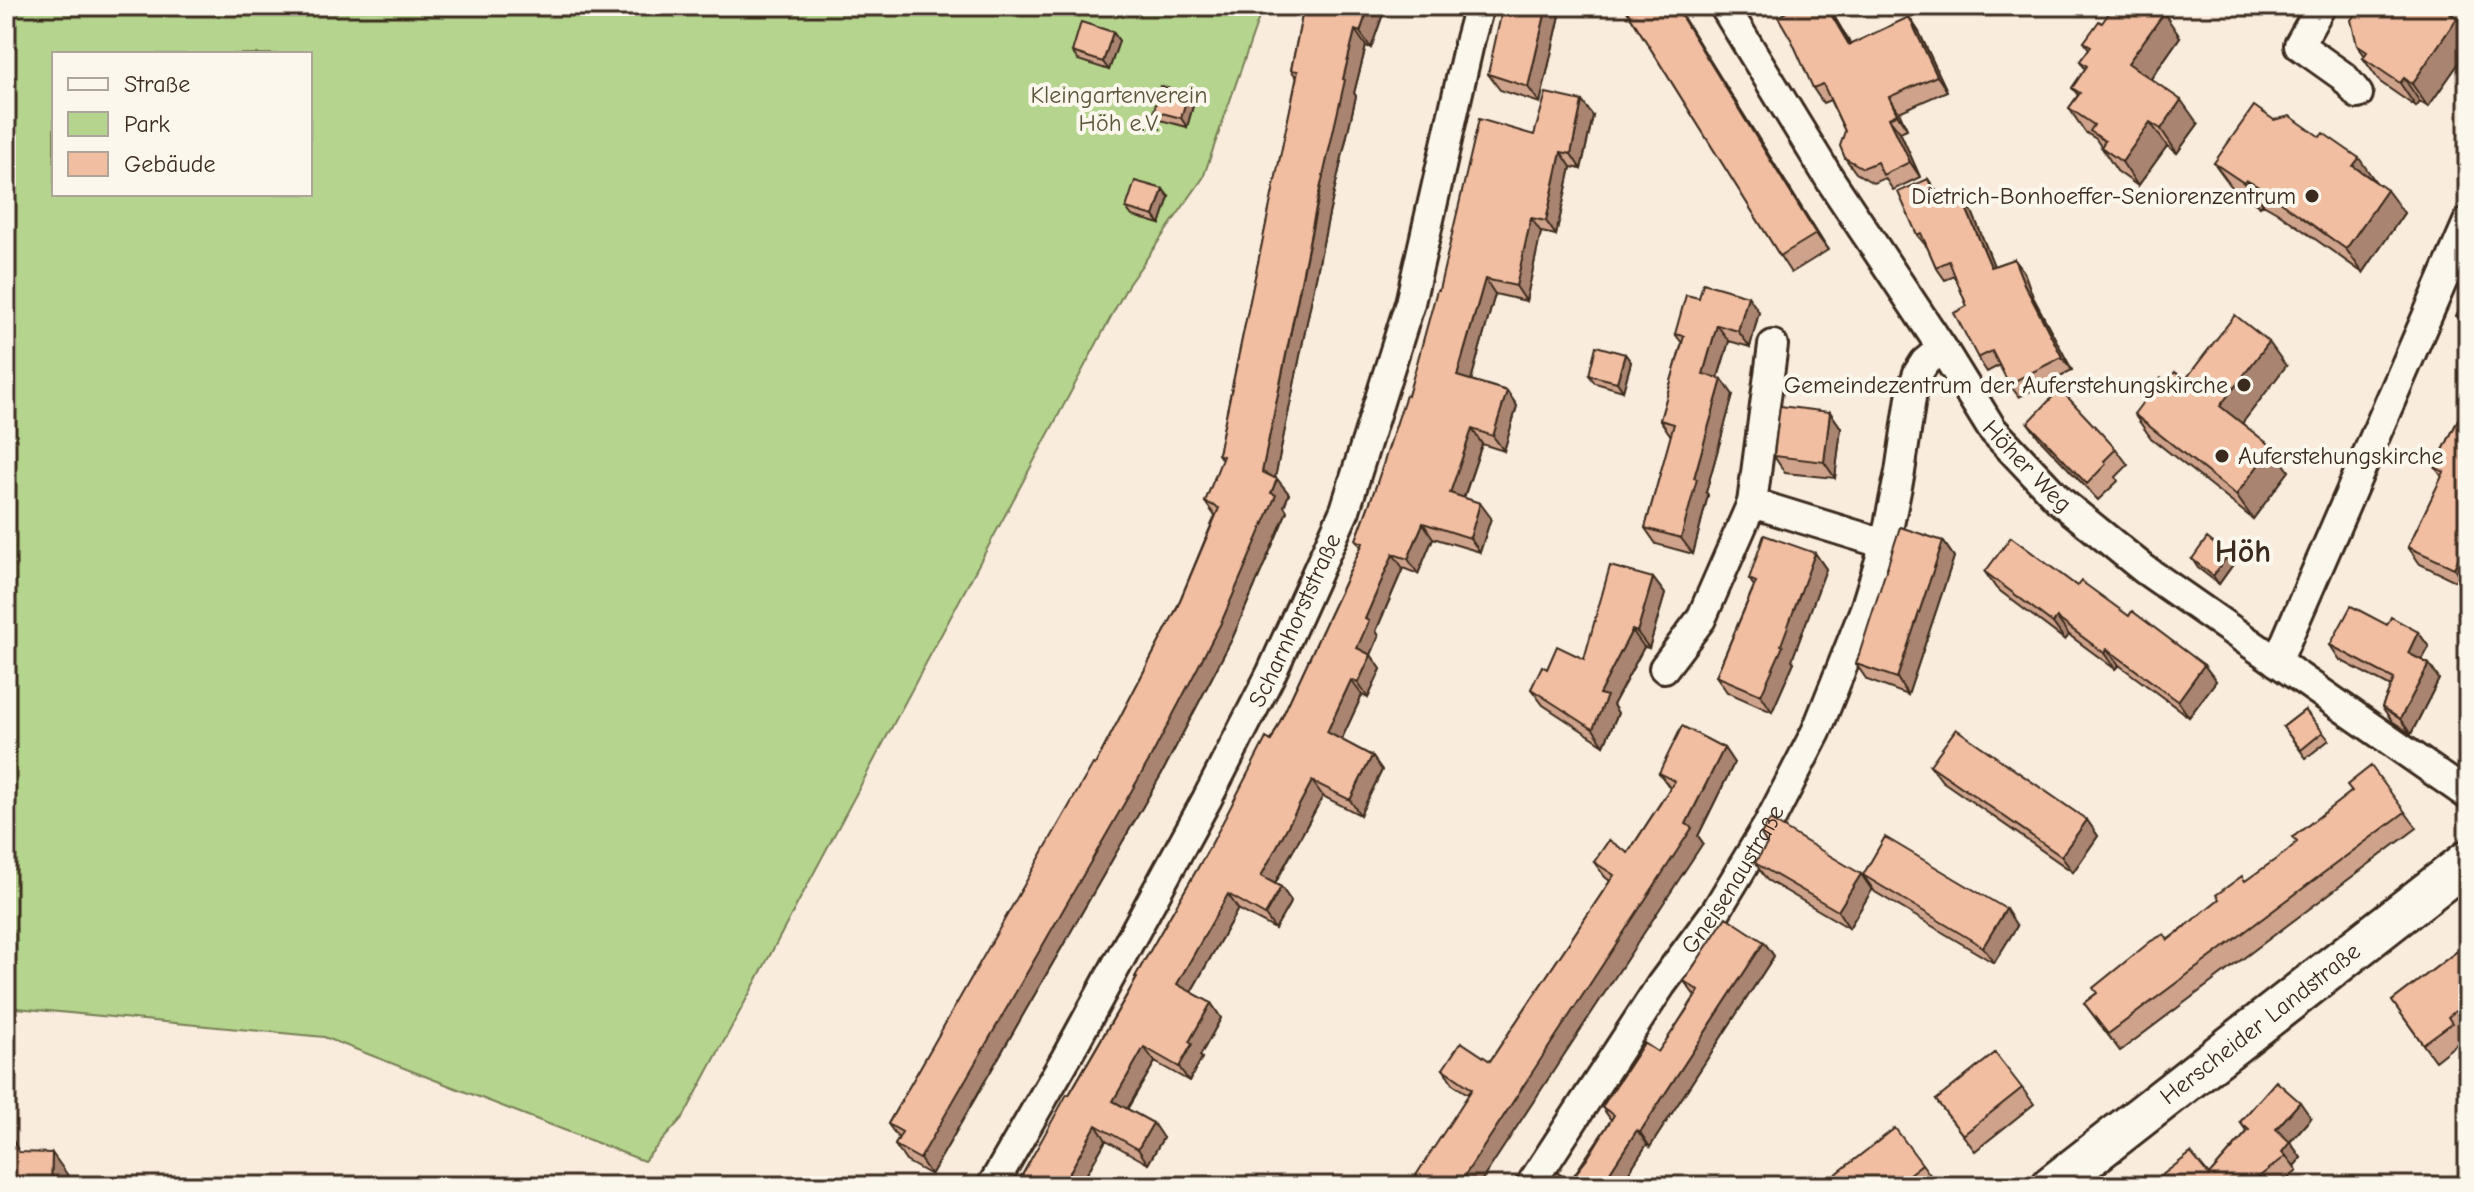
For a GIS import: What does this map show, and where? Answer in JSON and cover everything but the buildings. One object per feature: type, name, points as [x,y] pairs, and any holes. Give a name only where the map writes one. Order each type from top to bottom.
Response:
[{"type":"main road","name":"Herscheider Landstraße","points":[[2052,1186],[2468,861]]},
{"type":"street","name":"Scharnhorststraße","points":[[992,1186],[1066,1058],[1207,799],[1271,674],[1345,510],[1410,303],[1479,6]]},
{"type":"street","name":"Höher Weg","points":[[1724,6],[1831,181],[1992,429],[2059,500],[2144,569],[2468,795]]},
{"type":"street","points":[[2321,6],[2299,45],[2344,77],[2358,94]]},
{"type":"street","points":[[2277,662],[2468,222]]},
{"type":"street","points":[[1664,668],[1701,619],[1752,503],[1773,345]]},
{"type":"street","name":"Gneisenaustraße","points":[[1530,1186],[1661,985],[1716,911],[1768,825],[1816,732],[1865,609],[1885,544],[1912,391],[1925,362],[1942,348]]},
{"type":"street","points":[[1752,503],[1885,544]]},
{"type":"green space","name":"Kleingartenverein Höh e.V.","points":[[6,6],[840,6],[846,9],[848,6],[1263,6],[1203,178],[1128,285],[684,1116],[644,1161],[324,1037],[6,1007]]},
{"type":"place","name":"Dietrich-Bonhoeffer-Seniorenzentrum","points":[[2312,196]]},
{"type":"place","name":"Gemeindezentrum der Auferstehungskirche","points":[[2244,385]]},
{"type":"place","name":"Auferstehungskirche","points":[[2222,456]]},
{"type":"district","name":"Höh","points":[[2243,551]]}]
